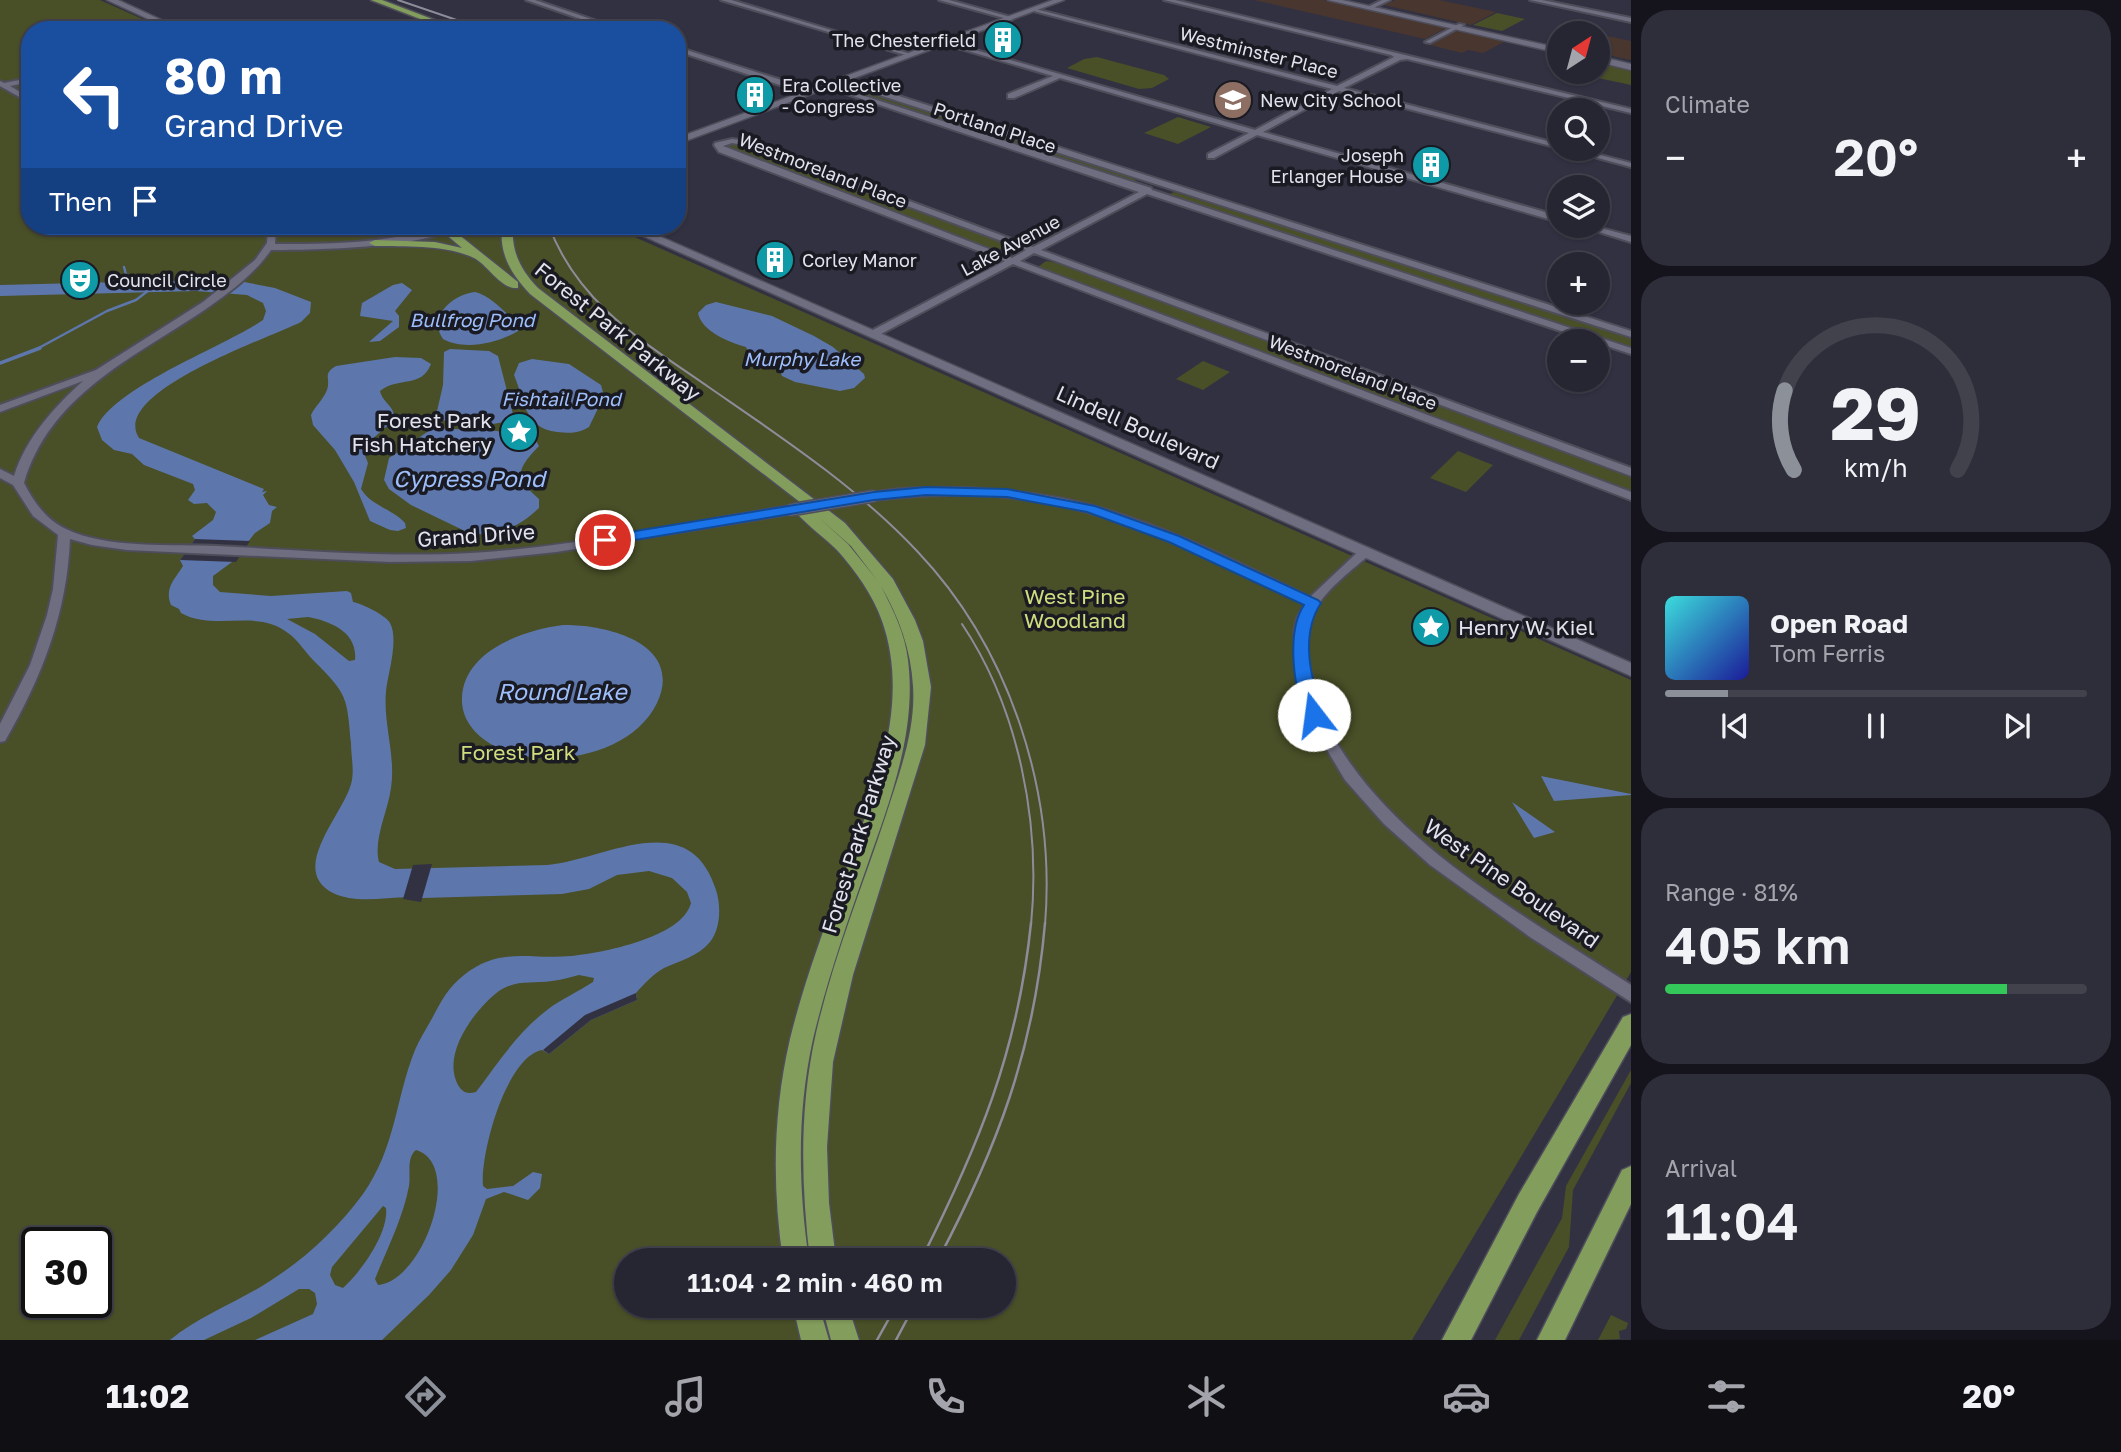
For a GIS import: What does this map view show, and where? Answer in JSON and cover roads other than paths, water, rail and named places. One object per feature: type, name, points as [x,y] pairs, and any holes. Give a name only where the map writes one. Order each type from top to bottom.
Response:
[{"type":"main road","points":[[111,0],[158,21]]},
{"type":"main road","points":[[363,0],[420,21]]},
{"type":"main road","points":[[375,0],[432,21]]},
{"type":"main road","points":[[686,138],[944,43],[1011,13],[1030,11],[1060,0]]},
{"type":"main road","points":[[1332,0],[1547,45]]},
{"type":"main road","points":[[1349,0],[1372,7]]},
{"type":"main road","points":[[1610,60],[1631,64]]},
{"type":"main road","points":[[457,235],[514,285]]},
{"type":"main road","name":"Forest Park Parkway","points":[[496,235],[497,257],[514,285],[540,310],[815,520],[855,561],[884,605],[893,629],[902,676],[899,731],[884,788],[817,982],[795,1071],[788,1128],[787,1175],[795,1248]]},
{"type":"main road","name":"Forest Park Parkway","points":[[507,235],[507,248],[518,273],[534,291],[840,526],[866,552],[889,584],[907,619],[917,649],[922,687],[916,746],[840,985],[821,1063],[813,1135],[813,1163],[822,1248]]},
{"type":"main road","points":[[518,235],[519,249],[525,265],[563,305],[571,320]]},
{"type":"main road","name":"Lindell Boulevard","points":[[647,235],[1631,670]]},
{"type":"main road","points":[[375,243],[435,245],[479,256]]},
{"type":"main road","points":[[1456,1340],[1528,1203],[1631,1024]]},
{"type":"main road","points":[[1550,1340],[1631,1178]]},
{"type":"main road","points":[[809,1318],[815,1340]]},
{"type":"main road","points":[[839,1318],[845,1340]]},
{"type":"street","points":[[529,0],[593,21]]},
{"type":"street","points":[[546,5],[566,0]]},
{"type":"street","points":[[724,0],[911,55]]},
{"type":"street","points":[[942,0],[979,10],[1011,13]]},
{"type":"street","points":[[1167,0],[1631,111]]},
{"type":"street","points":[[1372,7],[1387,0]]},
{"type":"street","points":[[1533,0],[1631,20]]},
{"type":"street","points":[[979,10],[994,8],[993,4]]},
{"type":"street","name":"Westminster Place","points":[[1030,11],[1547,143]]},
{"type":"street","points":[[1428,42],[1458,26]]},
{"type":"street","points":[[944,43],[1547,216]]},
{"type":"street","points":[[686,51],[810,92]]},
{"type":"street","points":[[1211,156],[1404,55]]},
{"type":"street","points":[[1012,96],[1059,76]]},
{"type":"street","points":[[1,84],[21,81]]},
{"type":"street","points":[[1,84],[21,96]]},
{"type":"street","name":"Portland Place","points":[[1631,334],[874,91],[861,90],[851,93],[867,102],[1631,351]]},
{"type":"street","name":"Westmoreland Place","points":[[1631,472],[745,143],[732,141],[718,145],[720,149],[734,155],[1631,496]]},
{"type":"street","points":[[1610,160],[1631,165]]},
{"type":"street","name":"Lake Avenue","points":[[873,334],[1160,183]]},
{"type":"street","points":[[1610,233],[1631,239]]},
{"type":"street","points":[[273,235],[274,242]]},
{"type":"street","points":[[0,473],[18,483],[24,463],[41,433],[73,397],[105,368],[163,332],[240,278],[274,242],[369,235]]},
{"type":"street","points":[[274,242],[375,243],[412,235]]},
{"type":"street","points":[[0,409],[105,368]]},
{"type":"street","name":"Grand Drive","points":[[18,483],[26,500],[36,512],[64,535],[105,544],[390,558],[482,556],[556,548],[874,496],[926,491],[980,491],[1034,497],[1090,509],[1174,539],[1313,603]]},
{"type":"street","points":[[0,737],[32,677],[53,624],[63,578],[64,535]]},
{"type":"street","name":"West Pine Boulevard","points":[[1365,552],[1313,603],[1304,617],[1300,645],[1307,692],[1314,715],[1343,765],[1374,804],[1427,854],[1467,884],[1631,994]]},
{"type":"water","points":[[129,279],[130,282],[142,282],[229,279],[275,288],[311,302],[310,313],[301,322],[229,353],[169,385],[148,403],[136,420],[139,438],[264,489],[262,492],[267,491],[263,495],[269,505],[277,507],[272,511],[270,523],[255,533],[232,562],[213,576],[213,585],[220,592],[271,596],[347,591],[351,593],[353,602],[373,610],[390,623],[393,647],[386,691],[386,715],[392,776],[378,844],[379,862],[395,869],[547,865],[643,843],[666,843],[686,849],[703,864],[718,896],[718,923],[714,936],[705,947],[695,955],[656,973],[636,993],[637,1000],[591,1020],[549,1054],[542,1050],[529,1057],[517,1070],[498,1109],[491,1131],[483,1171],[483,1186],[487,1189],[513,1186],[533,1172],[542,1174],[540,1188],[528,1200],[504,1192],[486,1199],[473,1235],[451,1270],[382,1340],[255,1340],[313,1314],[317,1304],[315,1293],[309,1289],[299,1289],[251,1318],[204,1340],[170,1340],[283,1272],[321,1242],[353,1207],[382,1159],[417,1046],[444,997],[464,975],[490,960],[503,957],[571,956],[639,942],[673,926],[691,903],[687,892],[672,878],[649,871],[617,875],[589,889],[562,894],[354,899],[333,893],[320,883],[315,870],[317,855],[352,780],[350,727],[343,697],[333,681],[295,639],[276,626],[263,622],[208,621],[181,613],[171,605],[170,589],[183,566],[180,560],[195,539],[192,536],[213,520],[216,512],[207,503],[194,504],[188,500],[195,490],[193,484],[144,465],[132,454],[114,450],[102,440],[97,427],[107,412],[125,397],[172,368],[263,320],[266,311],[263,303],[247,295],[196,291],[0,296],[0,285],[120,282]],"holes":[[[308,617],[333,625],[352,642],[355,660],[349,661],[315,634],[287,619]],[[579,975],[594,978],[593,982],[552,1006],[526,1028],[476,1092],[468,1093],[462,1090],[454,1073],[457,1046],[480,1009],[506,987]],[[416,1150],[430,1160],[437,1176],[437,1198],[432,1221],[423,1244],[410,1264],[395,1279],[378,1285],[375,1279],[406,1198],[413,1153]],[[383,1206],[386,1208],[386,1218],[378,1240],[358,1272],[343,1288],[335,1285],[330,1275],[332,1267]]]},
{"type":"water","points":[[402,283],[412,290],[395,311],[399,316],[399,327],[380,341],[369,342],[393,321],[360,316],[362,303],[393,285]]},
{"type":"water","name":"Bullfrog Pond","points":[[475,292],[499,306],[519,325],[518,331],[481,344],[452,343],[443,339],[438,323],[440,315],[458,297]]},
{"type":"water","name":"Murphy Lake","points":[[716,302],[772,316],[814,336],[833,347],[864,374],[865,378],[854,388],[840,391],[795,382],[782,376],[776,359],[767,354],[748,351],[746,347],[724,339],[705,326],[698,313],[706,305]]},
{"type":"water","points":[[450,349],[489,351],[498,356],[513,414],[510,421],[493,424],[435,420],[443,385],[444,352]]},
{"type":"water","points":[[395,357],[421,358],[431,364],[421,377],[380,391],[393,411],[394,420],[362,448],[368,463],[361,489],[370,500],[405,523],[406,528],[398,531],[370,521],[354,482],[335,450],[313,425],[311,415],[327,390],[328,374],[336,366]]},
{"type":"water","name":"Fishtail Pond","points":[[532,359],[569,364],[601,385],[604,396],[589,427],[577,432],[557,432],[538,425],[532,419],[514,375],[519,363]]},
{"type":"water","name":"Cypress Pond","points":[[433,428],[497,431],[536,441],[539,446],[522,467],[521,473],[525,485],[539,499],[539,508],[507,530],[489,534],[469,533],[411,505],[389,489],[384,480],[389,458]]},
{"type":"water","name":"Round Lake","points":[[563,625],[599,628],[619,633],[651,652],[660,665],[663,682],[657,703],[645,721],[629,735],[588,753],[542,758],[520,755],[487,742],[470,725],[463,710],[464,685],[471,670],[483,657],[513,638]]},
{"type":"water","points":[[1541,776],[1631,794],[1631,795],[1554,801]]},
{"type":"water","points":[[1512,802],[1555,832],[1534,838]]},
{"type":"waterway","points":[[124,267],[128,282]]},
{"type":"waterway","points":[[36,350],[107,311],[136,300],[149,290]]},
{"type":"waterway","points":[[36,350],[40,348]]},
{"type":"waterway","points":[[0,363],[36,350]]},
{"type":"tram line","points":[[398,0],[460,21]]},
{"type":"tram line","points":[[553,235],[577,278],[616,319],[844,484],[894,528],[950,590],[978,632],[1001,677],[1020,724],[1034,774],[1043,824],[1045,925]]},
{"type":"tram line","points":[[962,624],[982,657],[998,693],[1022,768],[1032,847],[1031,925]]},
{"type":"tram line","points":[[927,1248],[977,1137],[1006,1056],[1025,970],[1031,923]]},
{"type":"tram line","points":[[944,1248],[978,1178],[1009,1098],[1032,1014],[1045,923]]},
{"type":"tram line","points":[[877,1340],[889,1318]]},
{"type":"tram line","points":[[896,1340],[908,1318]]},
{"type":"place","name":"The Chesterfield","points":[[1003,40]]},
{"type":"place","name":"Era Collective - Congress","points":[[755,95]]},
{"type":"place","name":"New City School","points":[[1233,100]]},
{"type":"place","name":"Joseph Erlanger House","points":[[1431,165]]},
{"type":"place","name":"Corley Manor","points":[[775,260]]},
{"type":"place","name":"Council Circle","points":[[80,280]]},
{"type":"place","name":"Forest Park Fish Hatchery","points":[[519,432]]},
{"type":"place","name":"Henry W. Kiel","points":[[1431,627]]},
{"type":"park label","name":"West Pine Woodland","points":[[1075,608]]},
{"type":"park label","name":"Forest Park","points":[[518,752]]}]
